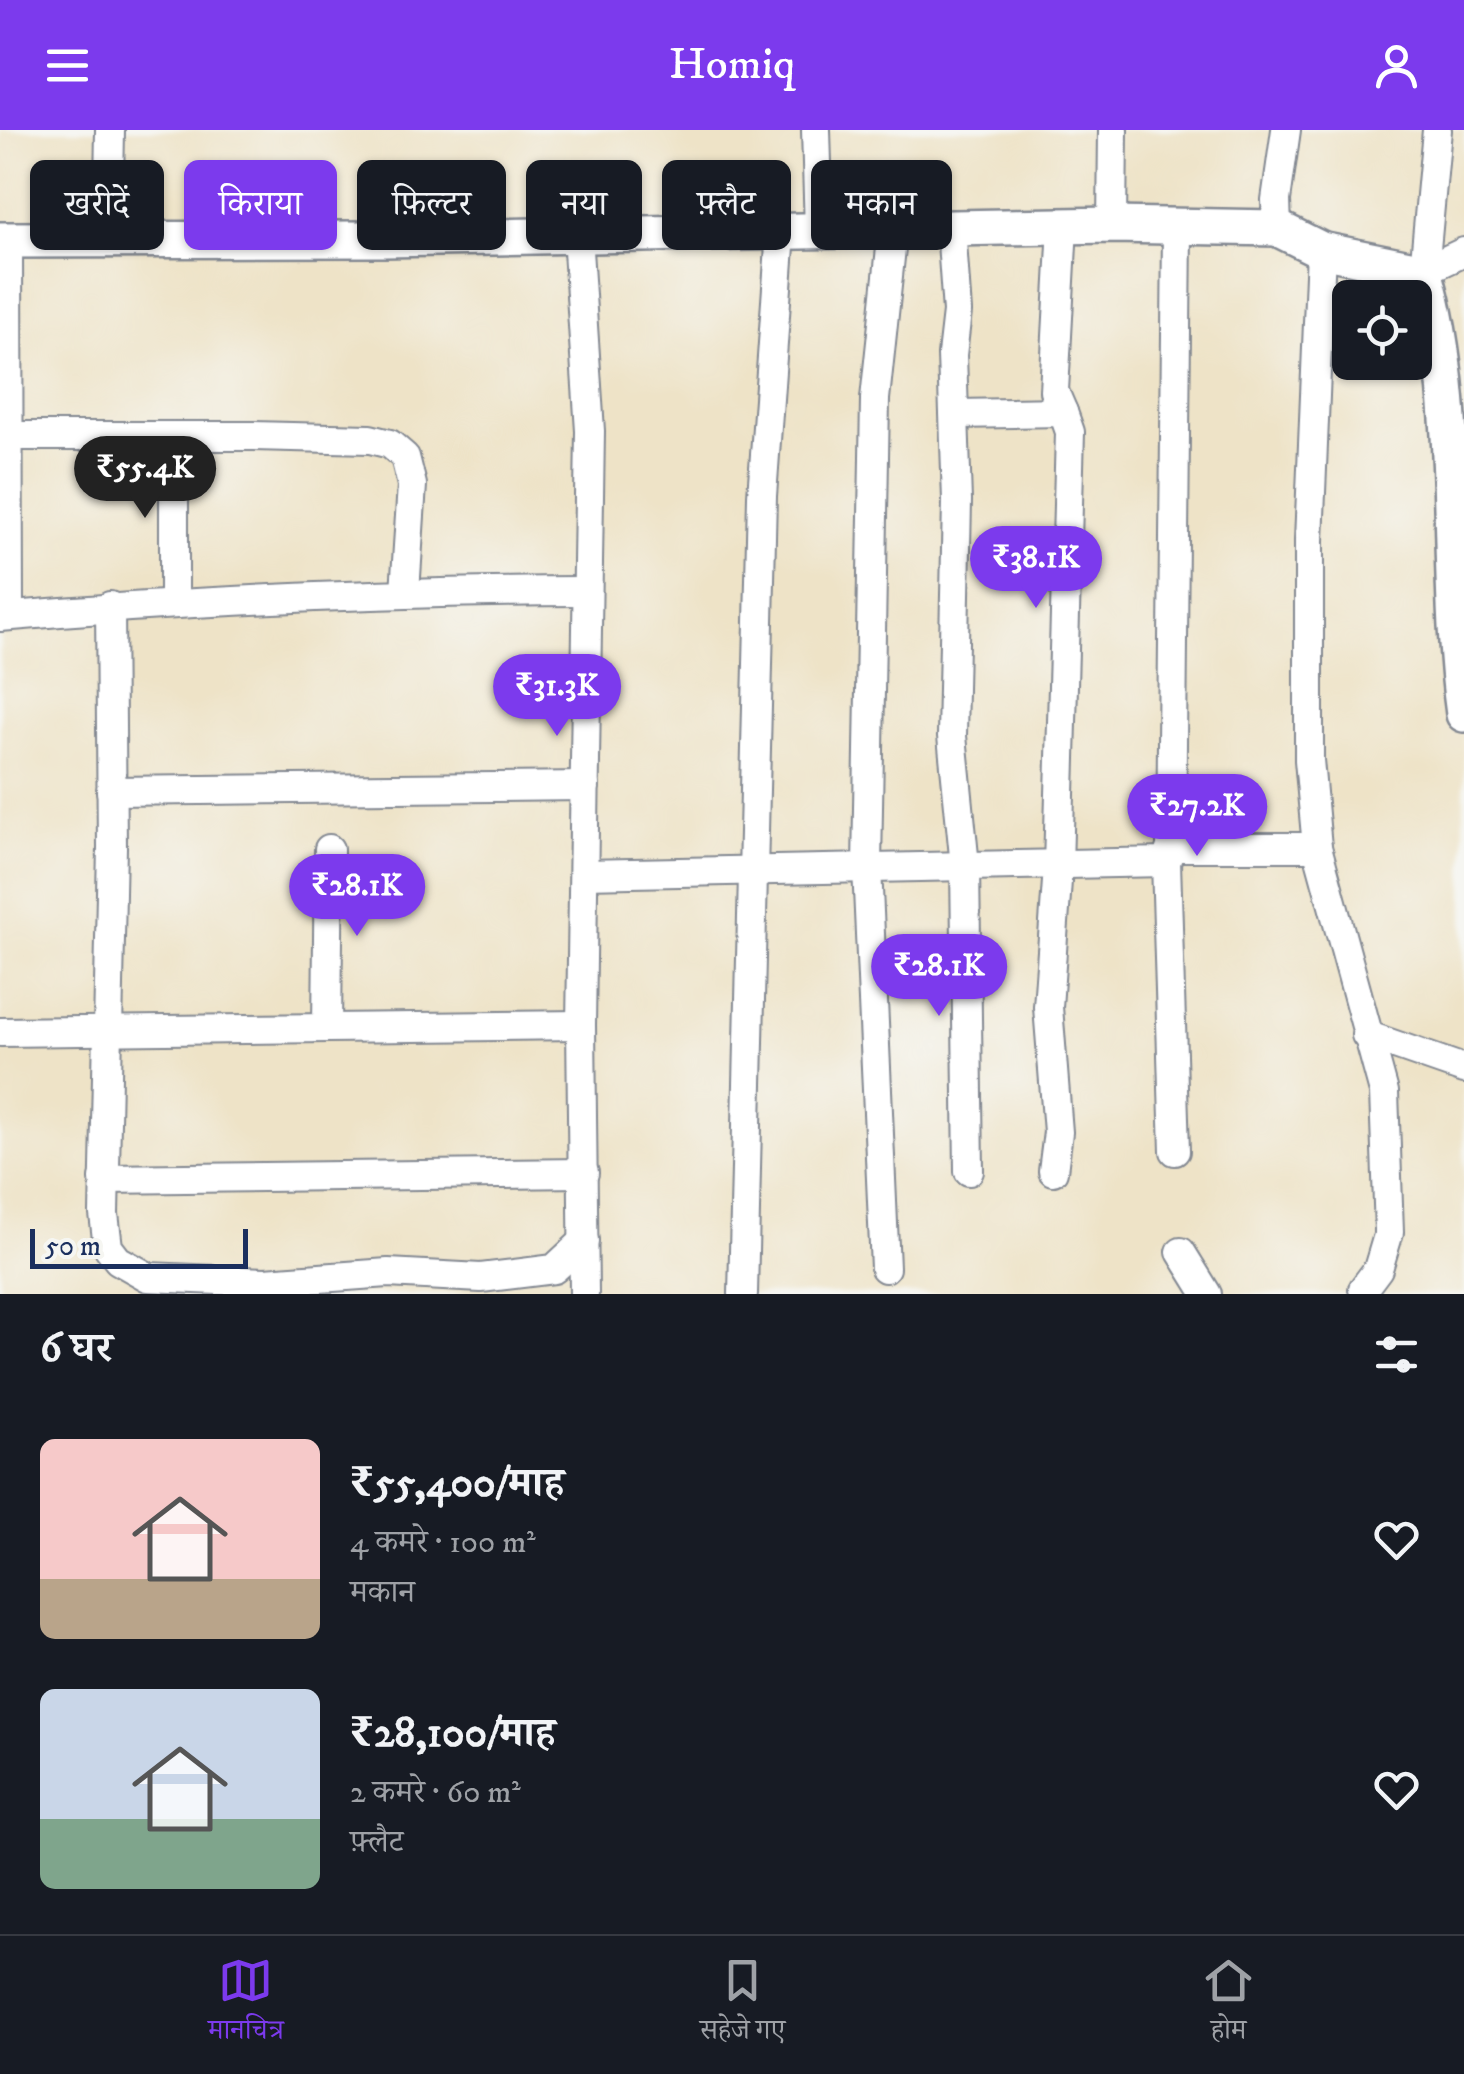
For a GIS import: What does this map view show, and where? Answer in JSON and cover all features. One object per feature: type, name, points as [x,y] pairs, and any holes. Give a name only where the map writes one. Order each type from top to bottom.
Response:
[{"type":"street","points":[[109,160],[110,130]]},
{"type":"street","points":[[816,130],[817,160]]},
{"type":"street","points":[[1112,225],[1113,130]]},
{"type":"street","points":[[1277,228],[1276,200],[1286,130]]},
{"type":"street","points":[[1437,130],[1424,271],[1438,307],[1451,428],[1464,714]]},
{"type":"street","points":[[1054,1171],[1058,1132],[1048,1007],[1058,867],[1070,432],[1054,390],[1063,226]]},
{"type":"street","points":[[952,228],[1277,228],[1322,250],[1424,271],[1464,252]]},
{"type":"street","points":[[1175,1152],[1169,854],[1177,229]]},
{"type":"street","points":[[164,240],[526,236]]},
{"type":"street","points":[[30,240],[4,240],[8,436],[4,616],[110,606],[405,592],[587,590]]},
{"type":"street","points":[[578,250],[590,431],[581,1025],[584,1294]]},
{"type":"street","points":[[743,1294],[763,458],[780,250]]},
{"type":"street","points":[[885,1268],[868,867],[875,399],[892,250]]},
{"type":"street","points":[[952,250],[956,414],[952,736],[966,866],[969,1171]]},
{"type":"street","points":[[1322,250],[1308,760],[1318,847],[1384,1092],[1389,1232],[1378,1268],[1363,1288]]},
{"type":"street","points":[[956,414],[1063,412]]},
{"type":"street","points":[[8,436],[370,439],[390,444],[404,457],[412,486],[405,592]]},
{"type":"street","points":[[174,437],[174,604]]},
{"type":"street","points":[[110,606],[104,1179],[108,1247],[118,1260],[152,1286],[388,1273],[438,1285],[554,1268],[584,1241]]},
{"type":"street","points":[[111,791],[585,786]]},
{"type":"street","points":[[584,874],[1058,867],[1169,854],[1318,847]]},
{"type":"street","points":[[327,1027],[329,849]]},
{"type":"street","points":[[0,1032],[581,1025]]},
{"type":"street","points":[[1366,1035],[1464,1069]]},
{"type":"street","points":[[104,1179],[584,1173]]},
{"type":"street","points":[[1181,1252],[1207,1294]]}]
